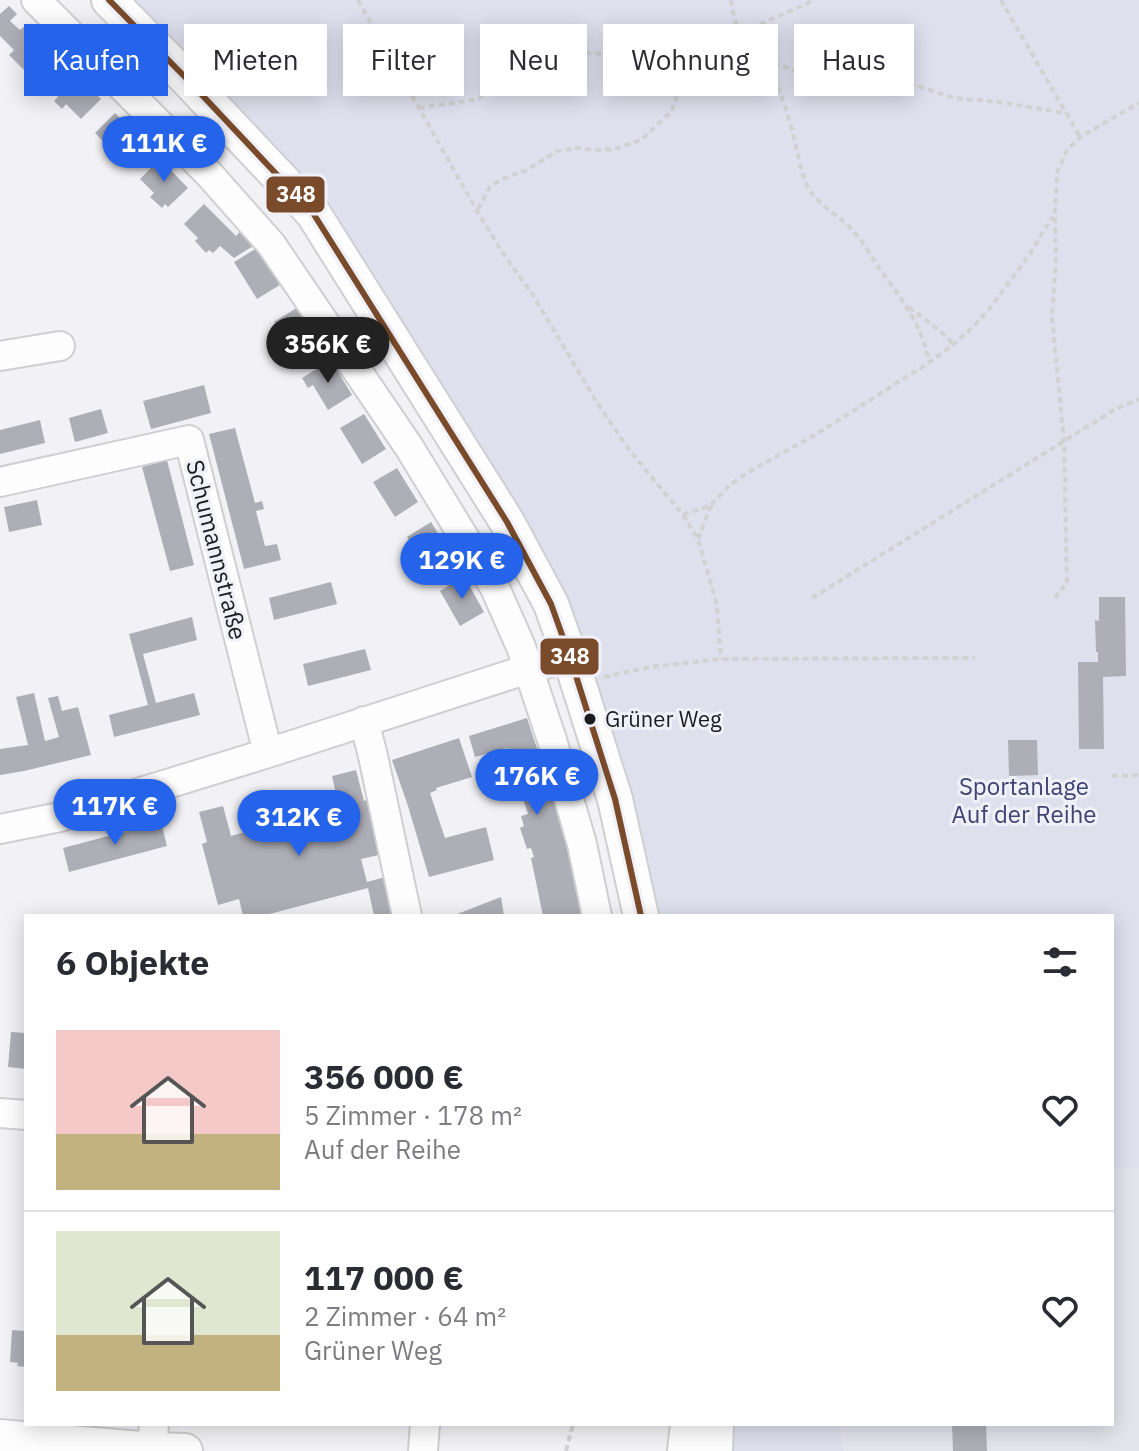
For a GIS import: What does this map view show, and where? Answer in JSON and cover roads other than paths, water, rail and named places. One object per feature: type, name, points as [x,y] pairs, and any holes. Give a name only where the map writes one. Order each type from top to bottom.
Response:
[{"type":"main road","points":[[109,0],[313,213],[507,522],[551,604],[574,670],[615,799],[641,914]]},
{"type":"main road","points":[[685,1451],[688,1426]]},
{"type":"main road","points":[[715,1451],[716,1426]]},
{"type":"main road","points":[[0,1437],[185,1451]]},
{"type":"street","points":[[36,0],[209,174],[271,244],[409,447],[495,588],[521,647],[582,844],[597,914]]},
{"type":"street","points":[[0,356],[60,346]]},
{"type":"street","name":"Schumannstraße","points":[[0,482],[189,440],[268,753]]},
{"type":"street","points":[[0,829],[60,817],[528,669],[574,670]]},
{"type":"street","points":[[364,721],[407,914]]},
{"type":"street","points":[[0,1113],[24,1115]]},
{"type":"street","points":[[152,1450],[154,1426]]},
{"type":"street","points":[[423,1451],[425,1426]]},
{"type":"place","name":"Grüner Weg","points":[[590,719]]},
{"type":"park label","name":"Sportanlage Auf der Reihe","points":[[1024,801]]}]
